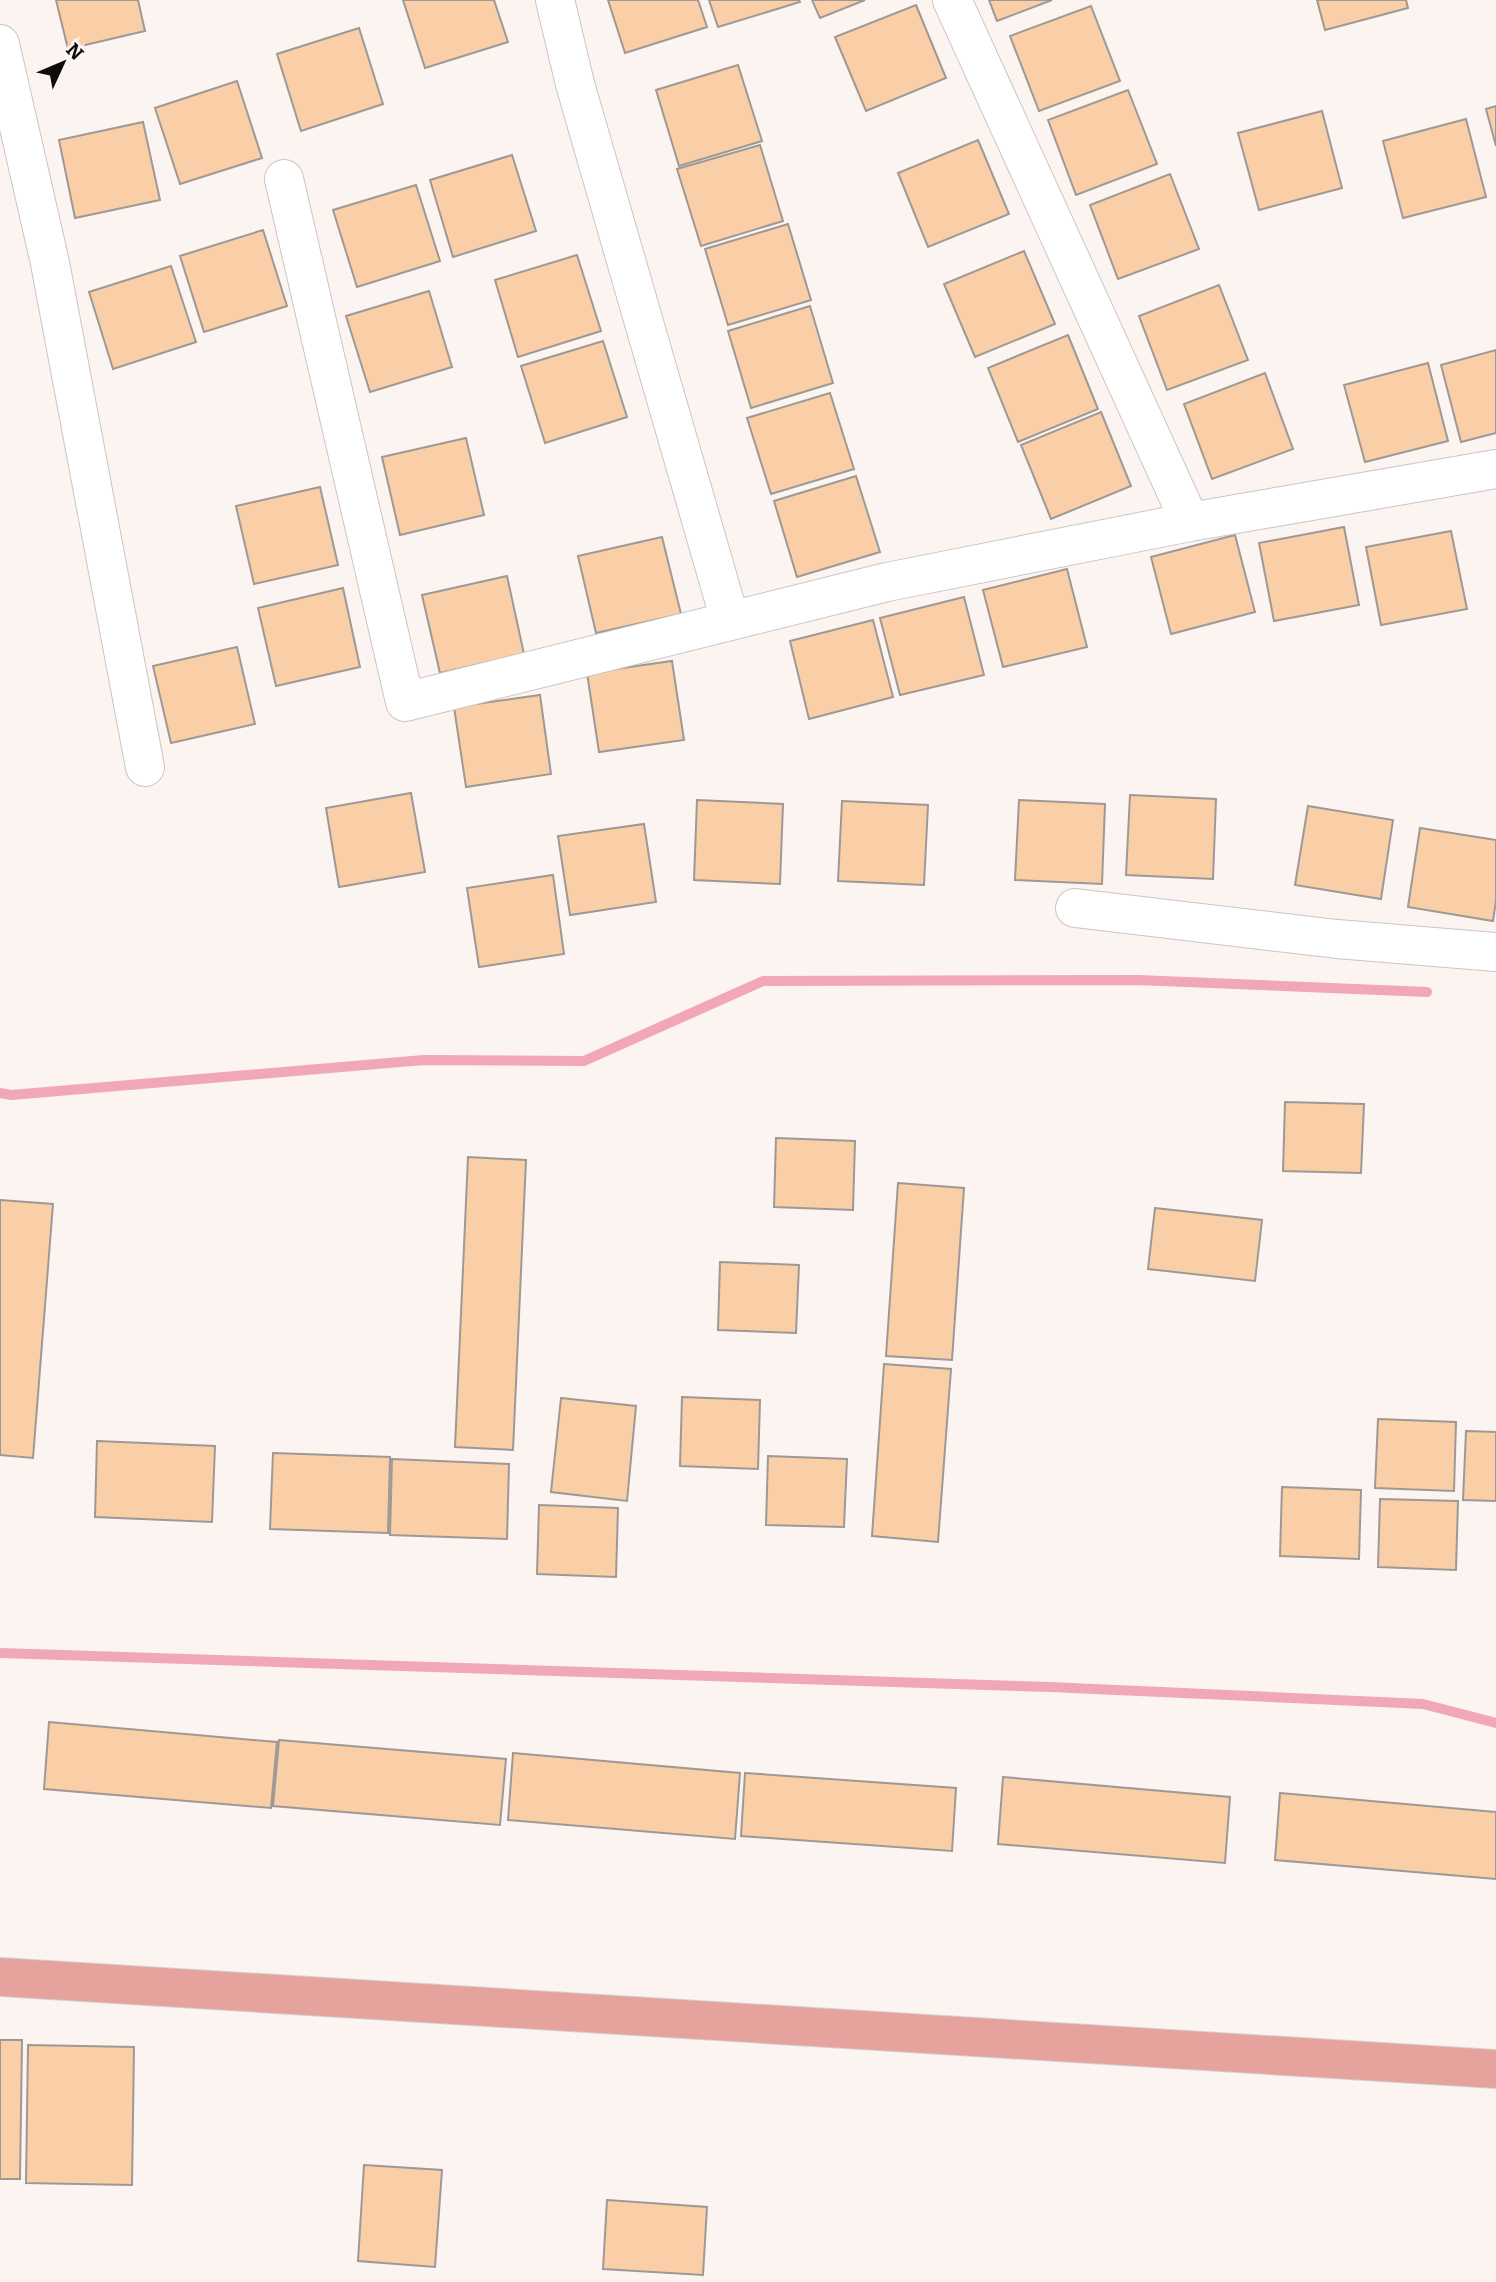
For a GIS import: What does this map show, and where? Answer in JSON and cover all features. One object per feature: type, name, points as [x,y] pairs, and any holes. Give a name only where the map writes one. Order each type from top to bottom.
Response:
[{"type":"main road","points":[[0,1977],[1496,2069]]},
{"type":"street","points":[[555,0],[575,84],[730,620]]},
{"type":"street","points":[[952,0],[1190,522]]},
{"type":"street","points":[[0,44],[50,263],[145,766]]},
{"type":"street","points":[[284,179],[405,702],[887,582],[1190,522],[1496,469]]},
{"type":"street","points":[[1075,908],[1337,939],[1496,952]]},
{"type":"building","points":[[56,0],[138,0],[145,31],[68,49]]},
{"type":"building","points":[[403,0],[494,0],[508,42],[425,68]]},
{"type":"building","points":[[608,0],[698,0],[707,27],[625,53]]},
{"type":"building","points":[[709,0],[799,0],[800,2],[718,27]]},
{"type":"building","points":[[812,0],[865,0],[820,18]]},
{"type":"building","points":[[989,0],[1052,0],[997,21]]},
{"type":"building","points":[[1317,0],[1406,0],[1408,8],[1325,30]]},
{"type":"building","points":[[916,5],[946,78],[866,111],[835,37]]},
{"type":"building","points":[[1091,6],[1120,81],[1039,111],[1010,36]]},
{"type":"building","points":[[359,28],[383,104],[301,131],[277,54]]},
{"type":"building","points":[[738,65],[762,141],[679,166],[656,90]]},
{"type":"building","points":[[237,81],[262,158],[180,184],[155,108]]},
{"type":"building","points":[[1128,90],[1157,164],[1076,195],[1048,120]]},
{"type":"building","points":[[1496,106],[1496,146],[1486,109]]},
{"type":"building","points":[[1322,111],[1342,188],[1259,210],[1238,133]]},
{"type":"building","points":[[1466,119],[1486,197],[1403,218],[1383,141]]},
{"type":"building","points":[[143,122],[160,200],[75,218],[59,140]]},
{"type":"building","points":[[978,140],[1009,214],[928,247],[898,173]]},
{"type":"building","points":[[760,145],[783,221],[701,246],[677,169]]},
{"type":"building","points":[[512,155],[536,231],[453,257],[430,180]]},
{"type":"building","points":[[1170,174],[1199,249],[1118,279],[1090,205]]},
{"type":"building","points":[[416,185],[440,261],[357,287],[333,210]]},
{"type":"building","points":[[788,224],[811,300],[728,325],[705,249]]},
{"type":"building","points":[[263,230],[287,306],[204,332],[180,256]]},
{"type":"building","points":[[1024,251],[1055,324],[975,357],[944,284]]},
{"type":"building","points":[[577,255],[601,331],[518,357],[495,280]]},
{"type":"building","points":[[171,266],[196,342],[113,369],[89,292]]},
{"type":"building","points":[[1219,285],[1248,360],[1167,390],[1139,316]]},
{"type":"building","points":[[429,291],[452,367],[370,392],[346,316]]},
{"type":"building","points":[[810,306],[833,383],[751,408],[728,331]]},
{"type":"building","points":[[1068,335],[1098,409],[1018,442],[988,368]]},
{"type":"building","points":[[603,341],[627,417],[545,443],[521,366]]},
{"type":"building","points":[[1496,350],[1496,433],[1461,442],[1441,365]]},
{"type":"building","points":[[1428,363],[1448,441],[1365,462],[1344,385]]},
{"type":"building","points":[[1265,373],[1293,449],[1212,479],[1184,404]]},
{"type":"building","points":[[830,393],[854,469],[771,494],[747,418]]},
{"type":"building","points":[[1101,412],[1131,486],[1051,519],[1021,445]]},
{"type":"building","points":[[466,438],[484,515],[400,535],[382,457]]},
{"type":"building","points":[[856,476],[880,552],[797,577],[774,501]]},
{"type":"building","points":[[320,487],[338,565],[254,584],[236,506]]},
{"type":"building","points":[[1344,527],[1359,605],[1274,621],[1259,543]]},
{"type":"building","points":[[1451,531],[1467,609],[1381,625],[1366,547]]},
{"type":"building","points":[[1235,535],[1255,612],[1171,634],[1151,557]]},
{"type":"building","points":[[662,537],[681,614],[596,633],[578,556]]},
{"type":"building","points":[[1067,569],[1087,647],[1003,667],[983,590]]},
{"type":"building","points":[[507,576],[524,654],[440,673],[422,595]]},
{"type":"building","points":[[343,588],[360,667],[276,686],[258,608]]},
{"type":"building","points":[[964,597],[984,675],[900,695],[880,618]]},
{"type":"building","points":[[873,620],[893,697],[809,719],[790,641]]},
{"type":"building","points":[[237,647],[255,724],[171,743],[153,666]]},
{"type":"building","points":[[672,661],[684,740],[599,752],[587,673]]},
{"type":"building","points":[[540,695],[551,774],[466,787],[454,707]]},
{"type":"building","points":[[411,793],[425,872],[339,887],[326,808]]},
{"type":"building","points":[[1130,795],[1216,799],[1213,879],[1126,875]]},
{"type":"building","points":[[697,800],[783,804],[780,884],[694,880]]},
{"type":"building","points":[[1019,800],[1105,804],[1102,884],[1015,880]]},
{"type":"building","points":[[842,801],[928,805],[924,885],[838,881]]},
{"type":"building","points":[[1308,806],[1393,820],[1381,899],[1295,885]]},
{"type":"building","points":[[644,824],[656,902],[570,915],[558,836]]},
{"type":"building","points":[[1420,828],[1496,840],[1496,901],[1493,921],[1408,907]]},
{"type":"building","points":[[553,875],[564,954],[479,967],[467,888]]},
{"type":"building","points":[[1285,1102],[1364,1104],[1361,1173],[1283,1171]]},
{"type":"building","points":[[776,1138],[855,1141],[853,1210],[774,1207]]},
{"type":"building","points":[[468,1157],[526,1160],[513,1450],[455,1447]]},
{"type":"building","points":[[898,1183],[964,1188],[952,1360],[886,1356]]},
{"type":"building","points":[[0,1200],[53,1204],[33,1458],[0,1455]]},
{"type":"building","points":[[1155,1208],[1262,1220],[1255,1281],[1148,1269]]},
{"type":"building","points":[[720,1262],[799,1265],[796,1333],[718,1330]]},
{"type":"building","points":[[884,1364],[951,1369],[938,1542],[872,1536]]},
{"type":"building","points":[[682,1397],[760,1400],[758,1469],[680,1466]]},
{"type":"building","points":[[561,1398],[636,1406],[627,1501],[551,1492]]},
{"type":"building","points":[[1378,1419],[1456,1422],[1454,1491],[1375,1488]]},
{"type":"building","points":[[1466,1431],[1496,1432],[1496,1501],[1463,1500]]},
{"type":"building","points":[[97,1441],[215,1446],[212,1522],[95,1517]]},
{"type":"building","points":[[273,1453],[390,1457],[388,1533],[270,1529]]},
{"type":"building","points":[[768,1456],[847,1459],[844,1527],[766,1525]]},
{"type":"building","points":[[392,1459],[509,1464],[507,1539],[390,1535]]},
{"type":"building","points":[[1282,1487],[1361,1490],[1359,1559],[1280,1556]]},
{"type":"building","points":[[1380,1499],[1458,1501],[1456,1570],[1378,1567]]},
{"type":"building","points":[[539,1505],[618,1508],[616,1577],[537,1574]]},
{"type":"building","points":[[49,1722],[277,1742],[271,1808],[44,1789]]},
{"type":"building","points":[[279,1740],[506,1759],[500,1825],[273,1806]]},
{"type":"building","points":[[513,1753],[740,1773],[735,1839],[508,1820]]},
{"type":"building","points":[[745,1773],[956,1788],[952,1851],[741,1836]]},
{"type":"building","points":[[1003,1777],[1230,1797],[1225,1863],[998,1844]]},
{"type":"building","points":[[1280,1793],[1496,1812],[1496,1879],[1275,1860]]},
{"type":"building","points":[[0,2040],[22,2040],[20,2179],[0,2179]]},
{"type":"building","points":[[28,2045],[134,2047],[132,2185],[26,2183]]},
{"type":"building","points":[[364,2165],[442,2170],[435,2267],[358,2261]]},
{"type":"building","points":[[607,2200],[707,2207],[703,2275],[603,2269]]},
{"type":"waterway","points":[[0,1093],[11,1095],[424,1060],[584,1061],[763,981],[1137,980],[1427,992]]},
{"type":"waterway","points":[[0,1653],[1050,1687],[1423,1704],[1496,1723]]}]
